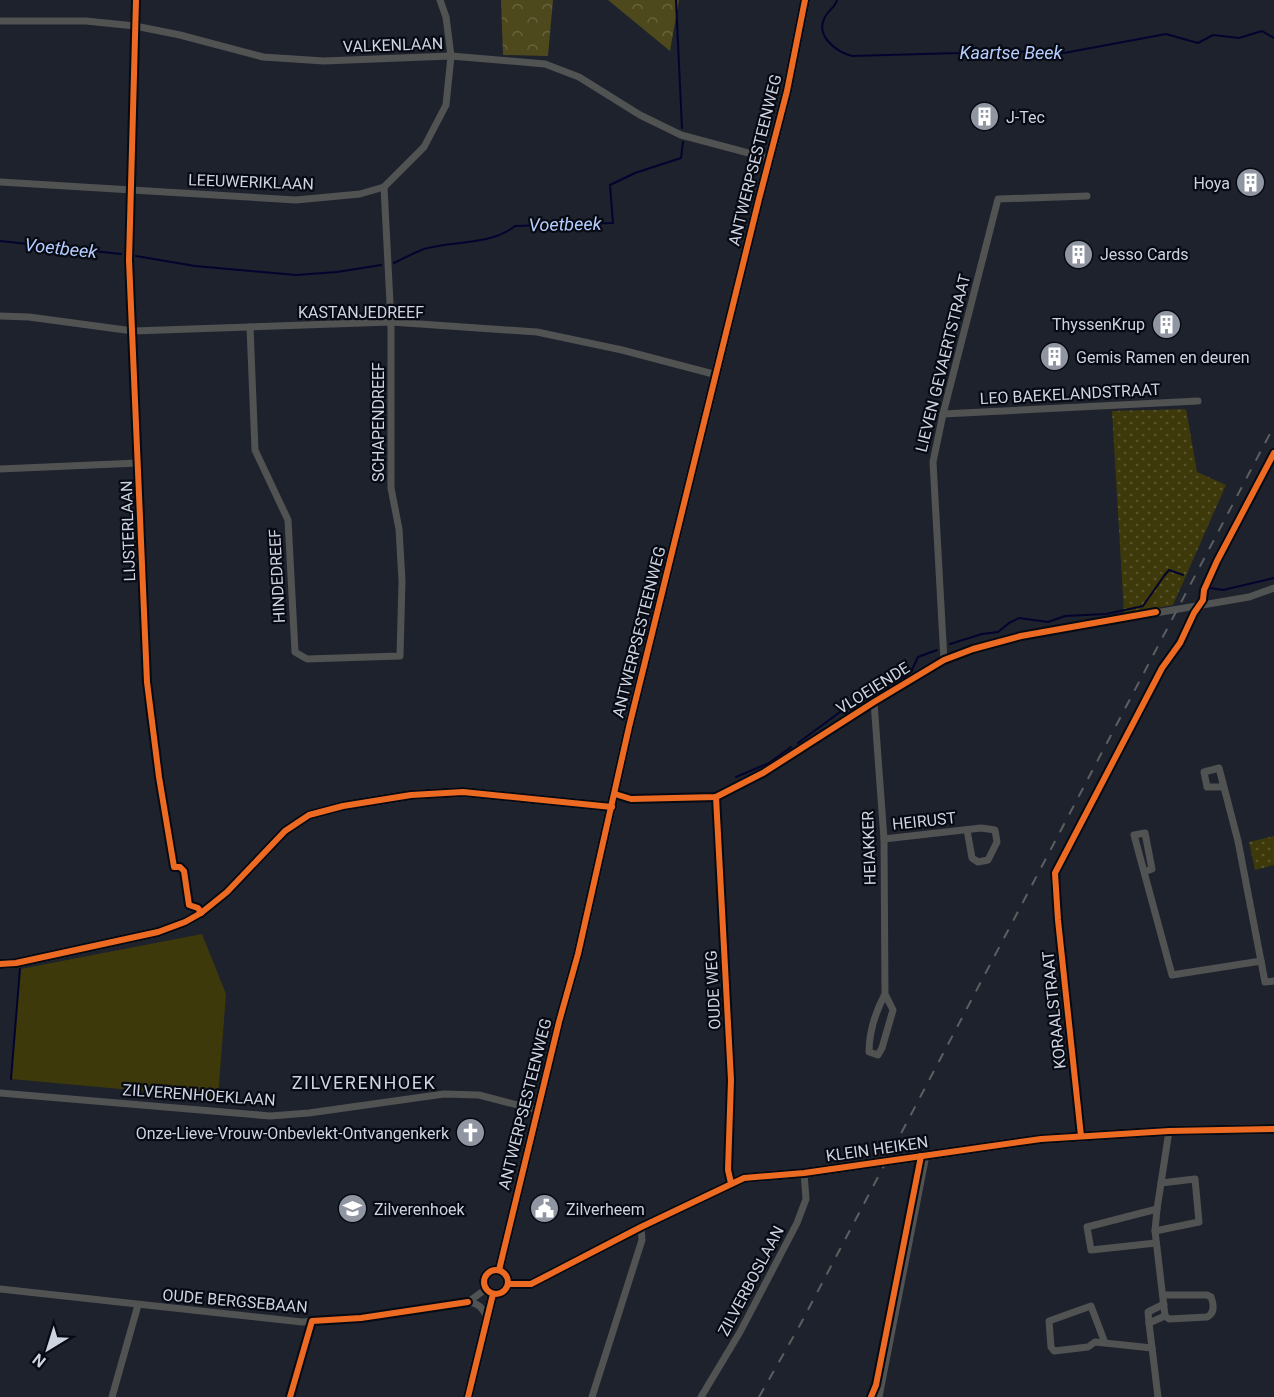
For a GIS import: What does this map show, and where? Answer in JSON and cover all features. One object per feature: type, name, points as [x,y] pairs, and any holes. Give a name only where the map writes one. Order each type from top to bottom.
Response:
[{"type":"main road","name":"ANTWERPSESTEENWEG","points":[[499,1270],[559,1022],[578,954],[759,199],[789,85],[805,0]]},
{"type":"main road","points":[[468,1397],[487,1317],[490,1292],[484,1282],[486,1275],[492,1270],[499,1270],[508,1277],[509,1284],[501,1294],[490,1292]]},
{"type":"street","points":[[384,187],[423,147],[446,105],[451,56],[446,16],[440,0]]},
{"type":"street","name":"VALKENLAAN","points":[[0,21],[86,21],[135,27],[180,35],[263,57],[324,61],[451,56],[545,64],[579,77],[640,115],[681,135],[771,159]]},
{"type":"street","name":"LEEUWERIKLAAN","points":[[0,182],[296,200],[360,194],[384,187]]},
{"type":"street","name":"SCHAPENDREEF","points":[[384,187],[391,322],[391,488],[399,529],[402,581],[400,656]]},
{"type":"street","name":"LIJSTERLAAN","points":[[130,191],[129,260],[147,682],[159,777],[174,867]]},
{"type":"street","name":"LIEVEN GEVAERTSTRAAT","points":[[944,660],[933,462],[943,414],[998,199],[1088,196]]},
{"type":"street","name":"KASTANJEDREEF","points":[[0,316],[29,317],[133,331],[391,322],[537,332],[622,350],[717,375]]},
{"type":"street","name":"HINDEDREEF","points":[[250,327],[255,450],[288,520],[295,652],[307,659],[400,656]]},
{"type":"street","name":"LEO BAEKELANDSTRAAT","points":[[943,414],[1198,401]]},
{"type":"street","points":[[0,469],[138,463]]},
{"type":"street","name":"VLOEIENDE","points":[[615,794],[631,799],[716,797],[763,773],[944,660],[1021,636],[1249,597],[1274,588]]},
{"type":"street","name":"HEIAKKER","points":[[874,702],[884,839],[885,994],[892,1010],[882,1048],[878,1054],[869,1052],[869,1044],[877,1009],[885,994]]},
{"type":"street","points":[[1224,787],[1238,842],[1266,982],[1274,981]]},
{"type":"street","points":[[0,964],[16,963],[158,932],[185,922],[208,908],[227,892],[285,831],[309,815],[343,806],[422,794],[463,792],[612,807]]},
{"type":"street","name":"OUDE WEG","points":[[716,797],[731,1080],[728,1170],[731,1183]]},
{"type":"street","name":"HEIRUST","points":[[884,839],[981,828],[995,830],[997,842],[988,860],[978,862],[972,858],[967,830]]},
{"type":"street","points":[[1144,872],[1152,869],[1145,832],[1134,835],[1144,872],[1172,975],[1261,961]]},
{"type":"street","name":"KORAALSTRAAT","points":[[1054,882],[1081,1136]]},
{"type":"street","name":"ZILVERENHOEKLAAN","points":[[0,1093],[270,1116],[309,1113],[444,1094],[479,1095],[537,1110]]},
{"type":"street","name":"KLEIN HEIKEN","points":[[509,1284],[531,1284],[641,1227],[744,1178],[804,1173],[1081,1136],[1169,1131],[1274,1129]]},
{"type":"street","points":[[1165,1316],[1155,1231],[1156,1209],[1169,1131]]},
{"type":"street","points":[[879,1397],[926,1155]]},
{"type":"street","name":"ZILVERBOSLAAN","points":[[701,1397],[740,1332],[797,1223],[806,1199],[804,1173]]},
{"type":"street","points":[[1155,1231],[1198,1222],[1195,1179],[1161,1183]]},
{"type":"street","points":[[1156,1209],[1087,1227],[1091,1250],[1156,1243]]},
{"type":"street","points":[[592,1397],[642,1240],[641,1227]]},
{"type":"street","name":"OUDE BERGSEBAAN","points":[[0,1289],[312,1322],[361,1318],[468,1302],[490,1292]]},
{"type":"street","points":[[1158,1397],[1148,1312],[1163,1300],[1207,1295],[1212,1300],[1213,1311],[1207,1317],[1169,1319],[1165,1316]]},
{"type":"street","points":[[468,1302],[474,1302],[481,1307],[487,1317]]},
{"type":"street","points":[[112,1397],[138,1305]]},
{"type":"street","points":[[1105,1343],[1091,1305],[1049,1321],[1051,1347],[1054,1351],[1088,1347],[1095,1342],[1152,1348]]},
{"type":"street","points":[[1149,1323],[1165,1316]]},
{"type":"street","points":[[290,1397],[312,1322]]},
{"type":"shaded area","points":[[1186,409],[1197,472],[1226,485],[1173,605],[1124,614],[1112,411]]},
{"type":"shaded area","points":[[1274,836],[1274,865],[1255,870],[1249,842]]},
{"type":"shaded area","points":[[202,934],[226,994],[218,1098],[11,1079],[20,969]]},
{"type":"green space","points":[[501,0],[553,0],[548,56],[503,55]]},
{"type":"green space","points":[[608,0],[679,0],[670,51]]},
{"type":"waterway","name":"Voetbeek","points":[[676,0],[682,128]]},
{"type":"waterway","name":"Kaartse Beek","points":[[837,0],[824,19],[823,32],[829,43],[852,56],[959,53],[977,50],[1064,53],[1166,34],[1198,43],[1213,35],[1239,38],[1262,31],[1274,38]]},
{"type":"waterway","name":"Voetbeek","points":[[394,263],[424,249],[483,240],[506,232],[515,226],[613,223],[610,185],[635,173],[681,158],[683,142]]},
{"type":"waterway","name":"Voetbeek","points":[[0,241],[121,254]]},
{"type":"waterway","name":"Voetbeek","points":[[136,256],[195,266],[296,275],[337,272],[381,265]]},
{"type":"waterway","name":"VLOEIENDE","points":[[950,644],[982,634],[998,632],[1019,618],[1048,622],[1065,616],[1106,614],[1143,606],[1169,570],[1183,575]]},
{"type":"waterway","name":"VLOEIENDE","points":[[1210,588],[1223,590],[1274,578]]},
{"type":"waterway","name":"VLOEIENDE","points":[[798,743],[855,701],[905,676],[912,670],[918,657],[937,650]]},
{"type":"waterway","name":"VLOEIENDE","points":[[736,777],[769,763],[791,747]]},
{"type":"waterway","points":[[11,1079],[20,969]]},
{"type":"railway","points":[[759,1397],[800,1325],[1274,426]]},
{"type":"cycle path","points":[[136,0],[129,260],[147,682],[159,777],[174,867],[180,867],[184,871],[189,905],[198,908],[201,913]]},
{"type":"cycle path","points":[[499,1270],[559,1022],[578,954],[629,727],[787,91],[805,0]]},
{"type":"cycle path","points":[[1081,1136],[1055,873],[1162,668],[1180,643],[1194,613],[1203,600],[1204,590],[1217,561],[1274,453]]},
{"type":"cycle path","points":[[615,794],[631,799],[716,797],[763,773],[944,660],[973,649],[1021,636],[1156,612]]},
{"type":"cycle path","points":[[0,964],[16,963],[158,932],[185,922],[201,913],[227,892],[285,831],[309,815],[343,806],[411,795],[463,792],[612,807]]},
{"type":"cycle path","points":[[716,797],[731,1080],[728,1170],[731,1183]]},
{"type":"cycle path","points":[[509,1284],[531,1284],[641,1227],[744,1178],[804,1173],[1041,1139],[1169,1131],[1274,1129]]},
{"type":"cycle path","points":[[871,1397],[876,1385],[921,1156]]},
{"type":"cycle path","points":[[496,1270],[505,1273],[508,1282],[505,1291],[496,1294],[487,1291],[484,1282],[487,1273],[496,1270]]},
{"type":"cycle path","points":[[468,1397],[493,1294]]},
{"type":"cycle path","points":[[290,1397],[312,1321],[361,1318],[468,1302]]},
{"type":"place","name":"J-Tec","points":[[985,117]]},
{"type":"place","name":"Hoya","points":[[1251,183]]},
{"type":"place","name":"Jesso Cards","points":[[1079,254]]},
{"type":"place","name":"ThyssenKrup","points":[[1166,324]]},
{"type":"place","name":"Gemis Ramen en deuren","points":[[1055,357]]},
{"type":"place","name":"Onze-Lieve-Vrouw-Onbevlekt-Ontvangenkerk","points":[[470,1133]]},
{"type":"place","name":"Zilverenhoek","points":[[353,1209]]},
{"type":"place","name":"Zilverheem","points":[[545,1209]]},
{"type":"district","name":"ZILVERENHOEK","points":[[364,1082]]}]
